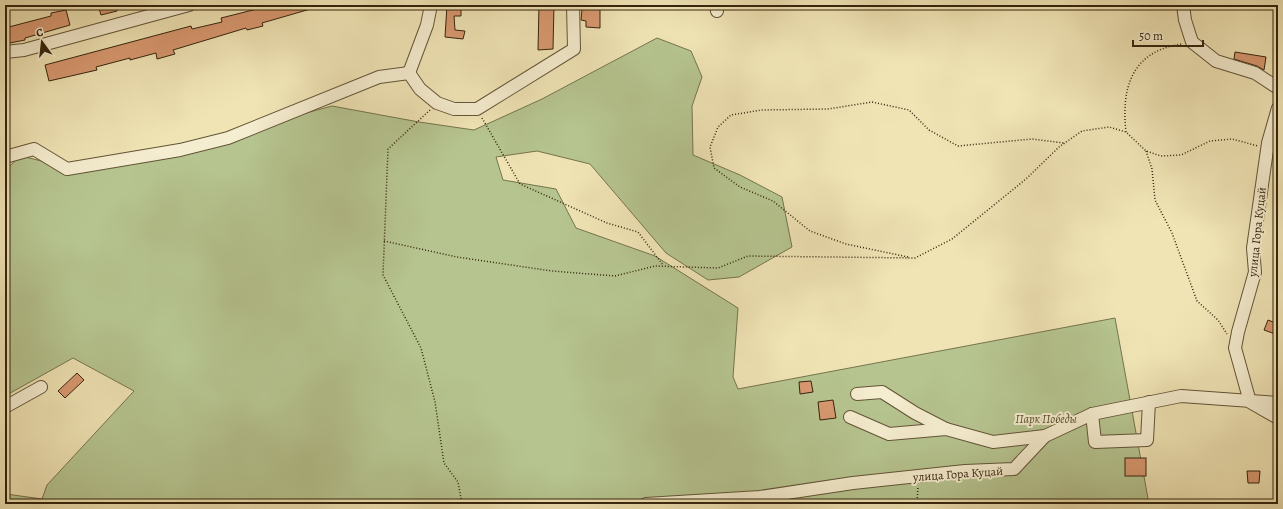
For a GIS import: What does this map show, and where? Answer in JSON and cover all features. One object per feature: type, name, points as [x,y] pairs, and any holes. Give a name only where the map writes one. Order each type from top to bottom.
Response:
[{"type":"street","points":[[5,52],[24,50],[189,5]]},
{"type":"street","points":[[409,73],[427,26],[431,5]]},
{"type":"street","points":[[409,73],[420,89],[437,103],[454,109],[477,109],[574,50],[573,5]]},
{"type":"street","points":[[1183,5],[1185,20],[1192,42],[1216,61],[1255,73],[1278,88]]},
{"type":"street","points":[[5,157],[34,149],[67,169],[180,150],[228,138],[379,77],[409,73]]},
{"type":"street","name":"улица Гора Куцай","points":[[1250,402],[1235,348],[1255,272],[1253,248],[1267,149],[1278,108]]},
{"type":"street","points":[[5,407],[41,387]]},
{"type":"street","points":[[857,394],[882,392],[915,413],[946,429],[993,442],[1045,436]]},
{"type":"street","name":"улица Гора Куцай","points":[[646,504],[760,497],[852,483],[965,471],[1014,469],[1045,436],[1092,414],[1181,396],[1278,403]]},
{"type":"street","points":[[1092,414],[1095,442],[1147,440],[1149,402]]},
{"type":"street","points":[[1250,402],[1278,418]]},
{"type":"street","points":[[850,417],[889,434],[946,429]]},
{"type":"path","points":[[1126,132],[1124,109],[1130,81],[1145,58],[1166,46],[1192,42]]},
{"type":"path","points":[[911,258],[846,244],[810,231],[773,201],[740,187],[714,168],[710,147],[718,127],[731,115],[762,110],[828,109],[872,102],[909,110],[929,130],[958,146],[1032,139],[1064,144]]},
{"type":"path","points":[[437,103],[388,150],[383,275],[421,348],[435,402],[444,463],[458,482],[462,504]]},
{"type":"path","points":[[477,109],[520,184],[607,222],[638,232],[664,266]]},
{"type":"path","points":[[384,241],[457,257],[552,270],[615,276],[655,266],[718,268],[748,256],[911,258],[952,239],[1026,179],[1064,144],[1082,131],[1109,127],[1126,132],[1146,151],[1161,156],[1181,155],[1210,141],[1232,139],[1267,149]]},
{"type":"path","points":[[1146,151],[1152,169],[1155,200],[1172,233],[1197,301],[1218,320],[1235,348]]},
{"type":"path","points":[[917,504],[919,476]]},
{"type":"green space","name":"Парк Победы","points":[[657,38],[691,51],[702,77],[692,106],[693,155],[740,175],[782,197],[792,247],[739,277],[708,280],[666,253],[590,164],[537,151],[496,157],[503,180],[556,189],[576,228],[655,256],[738,308],[733,377],[738,389],[1115,318],[1149,504],[5,504],[6,494],[42,499],[47,485],[134,391],[73,358],[5,396],[5,170],[21,156],[87,172],[332,106],[419,122],[474,130],[542,99]]},
{"type":"building","points":[[98,5],[116,5],[117,11],[101,15]]},
{"type":"building","points":[[273,5],[314,5],[314,8],[262,23],[263,26],[247,30],[246,28],[173,50],[175,54],[157,59],[156,53],[130,60],[130,58],[96,67],[97,70],[49,81],[45,65],[191,26],[192,29],[222,22],[221,18]]},
{"type":"building","points":[[447,5],[461,5],[461,16],[454,16],[455,30],[465,31],[463,39],[445,37]]},
{"type":"building","points":[[539,5],[554,5],[553,49],[538,50]]},
{"type":"building","points":[[584,5],[598,5],[598,9],[600,9],[600,28],[586,27],[586,21],[581,20]]},
{"type":"building","points":[[66,10],[70,25],[25,38],[25,40],[5,44],[5,28],[51,16],[51,13]]},
{"type":"building","points":[[1235,52],[1266,57],[1264,70],[1257,66],[1234,59]]},
{"type":"building","points":[[1268,320],[1278,324],[1278,335],[1264,330]]},
{"type":"building","points":[[77,373],[84,380],[65,398],[58,391]]},
{"type":"building","points":[[811,381],[813,392],[800,394],[799,382]]},
{"type":"building","points":[[833,400],[836,418],[820,420],[818,402]]},
{"type":"building","points":[[1125,458],[1146,458],[1146,476],[1125,476]]},
{"type":"building","points":[[1247,471],[1260,471],[1259,483],[1248,483]]}]
